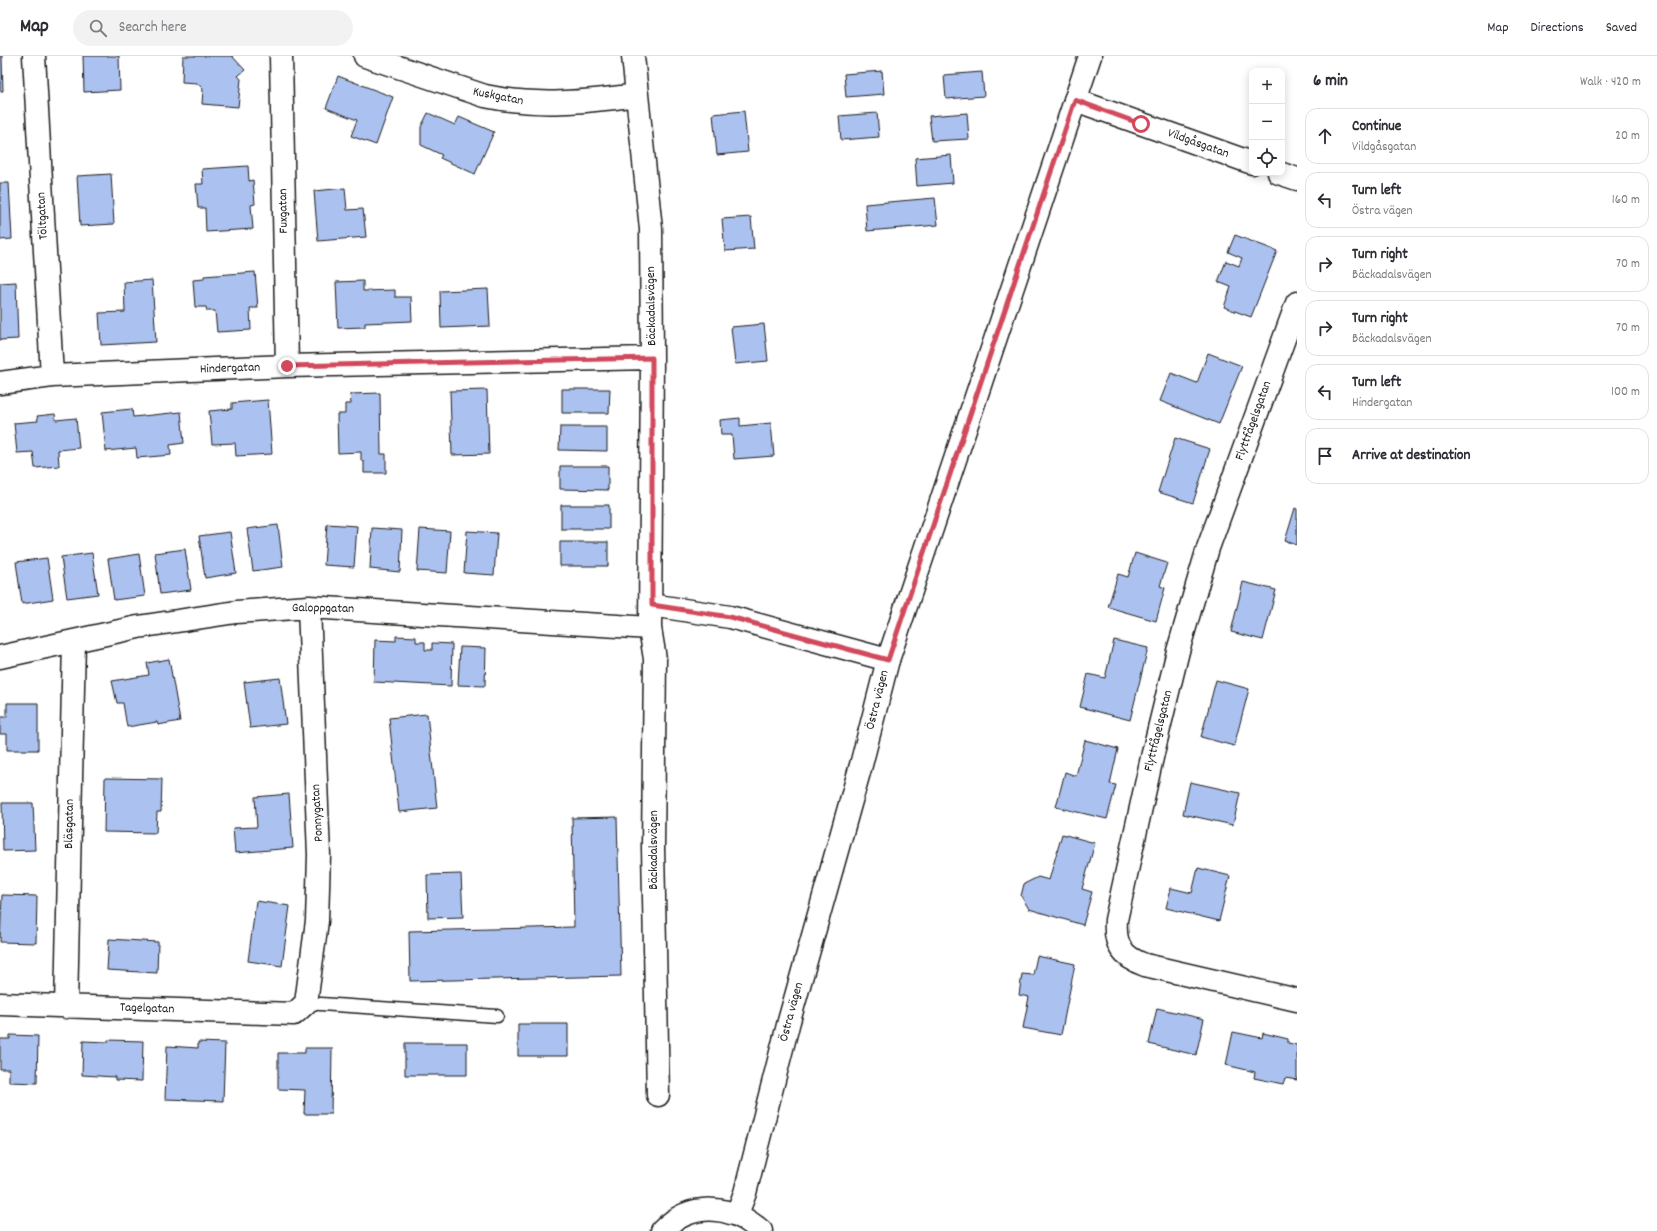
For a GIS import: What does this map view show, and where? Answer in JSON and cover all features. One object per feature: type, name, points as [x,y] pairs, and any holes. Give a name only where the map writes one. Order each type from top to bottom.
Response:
[{"type":"street","name":"Töltgatan","points":[[34,56],[52,376]]},
{"type":"street","name":"Fuxgatan","points":[[281,56],[287,366]]},
{"type":"street","name":"Kuskgatan","points":[[365,56],[473,92],[503,100],[532,103],[564,103],[638,96]]},
{"type":"street","name":"Bäckadalsvägen","points":[[633,56],[651,229],[652,605],[650,628],[655,658],[653,848],[658,1095]]},
{"type":"street","name":"Östra vägen","points":[[736,1214],[745,1193],[789,1021],[861,765],[888,660],[1090,56]]},
{"type":"street","name":"Vildgåsgatan","points":[[1075,100],[1249,162]]},
{"type":"street","points":[[1285,175],[1297,180]]},
{"type":"street","name":"Flyttfågelsgatan","points":[[1297,303],[1290,343],[1208,548],[1178,651],[1148,776],[1116,920],[1115,932],[1119,945],[1126,956],[1145,965],[1297,1000]]},
{"type":"street","name":"Hindergatan","points":[[0,383],[52,376],[287,366],[652,358]]},
{"type":"street","points":[[652,605],[730,617],[888,660]]},
{"type":"street","name":"Galoppgatan","points":[[0,657],[138,627],[236,612],[309,607],[650,628]]},
{"type":"street","name":"Ponnygatan","points":[[300,1008],[317,921],[319,855],[309,607]]},
{"type":"street","name":"Bläsgatan","points":[[66,1007],[74,641]]},
{"type":"street","name":"Tagelgatan","points":[[0,1004],[66,1007],[300,1008]]},
{"type":"street","points":[[662,1231],[675,1220],[697,1211],[712,1209],[736,1214],[752,1223],[761,1231]]},
{"type":"lane","points":[[300,1008],[497,1016]]},
{"type":"building","points":[[0,56],[2,56],[3,91],[0,91]]},
{"type":"building","points":[[83,56],[119,56],[120,90],[84,92]]},
{"type":"building","points":[[183,56],[232,56],[245,70],[238,76],[241,79],[238,107],[202,104],[203,89],[197,83],[182,82]]},
{"type":"building","points":[[882,71],[884,94],[846,97],[844,74]]},
{"type":"building","points":[[982,72],[984,96],[946,99],[944,75]]},
{"type":"building","points":[[338,76],[393,97],[376,145],[351,136],[357,120],[326,108]]},
{"type":"building","points":[[744,111],[748,152],[717,155],[713,114]]},
{"type":"building","points":[[428,113],[455,125],[459,117],[494,132],[475,174],[440,158],[442,155],[421,145],[421,127]]},
{"type":"building","points":[[877,113],[879,137],[841,140],[839,116]]},
{"type":"building","points":[[967,113],[969,139],[932,141],[929,116]]},
{"type":"building","points":[[951,155],[953,183],[917,186],[915,158]]},
{"type":"building","points":[[248,166],[249,181],[253,180],[255,204],[251,205],[253,229],[206,232],[205,208],[198,208],[196,184],[203,184],[202,169]]},
{"type":"building","points":[[111,174],[114,224],[80,226],[77,176]]},
{"type":"building","points":[[0,183],[9,183],[12,239],[0,240]]},
{"type":"building","points":[[345,188],[347,210],[363,209],[366,237],[318,241],[314,191]]},
{"type":"building","points":[[935,198],[938,225],[867,231],[865,204]]},
{"type":"building","points":[[751,217],[754,249],[725,251],[722,219]]},
{"type":"building","points":[[1235,235],[1277,251],[1251,317],[1224,307],[1231,287],[1218,282],[1226,261],[1239,266],[1242,258],[1228,252]]},
{"type":"building","points":[[255,272],[258,308],[250,308],[251,330],[217,332],[215,311],[207,311],[206,307],[195,307],[193,280],[204,279],[204,276]]},
{"type":"building","points":[[152,280],[156,342],[101,345],[99,313],[125,312],[124,282]]},
{"type":"building","points":[[363,281],[363,291],[395,290],[395,297],[411,297],[412,321],[365,323],[365,327],[338,328],[336,282]]},
{"type":"building","points":[[16,282],[18,339],[0,340],[0,283]]},
{"type":"building","points":[[488,289],[490,326],[441,328],[440,291]]},
{"type":"building","points":[[764,324],[768,361],[735,364],[731,327]]},
{"type":"building","points":[[1208,353],[1242,366],[1219,424],[1160,401],[1171,373],[1197,383]]},
{"type":"building","points":[[562,389],[610,389],[609,413],[562,413]]},
{"type":"building","points":[[487,390],[489,454],[452,455],[450,391]]},
{"type":"building","points":[[380,393],[381,454],[386,454],[386,473],[364,473],[364,461],[361,461],[361,452],[338,453],[337,414],[345,414],[345,404],[351,404],[350,394]]},
{"type":"building","points":[[268,400],[272,454],[236,456],[235,443],[212,444],[209,411],[232,409],[232,403]]},
{"type":"building","points":[[132,409],[133,417],[181,412],[184,443],[170,445],[171,455],[137,458],[136,448],[106,451],[102,412]]},
{"type":"building","points":[[55,414],[56,420],[76,418],[79,448],[58,450],[59,466],[35,468],[33,452],[17,453],[14,423],[38,421],[37,416]]},
{"type":"building","points":[[740,418],[740,426],[771,423],[774,456],[734,459],[732,435],[721,435],[720,420]]},
{"type":"building","points":[[560,427],[607,427],[607,451],[559,450]]},
{"type":"building","points":[[1175,438],[1210,449],[1193,503],[1158,492]]},
{"type":"building","points":[[560,466],[608,466],[608,490],[560,489]]},
{"type":"building","points":[[561,505],[609,505],[609,529],[561,529]]},
{"type":"building","points":[[1295,508],[1297,509],[1297,545],[1285,541]]},
{"type":"building","points":[[327,524],[357,526],[354,567],[324,565]]},
{"type":"building","points":[[278,525],[283,567],[253,571],[247,529]]},
{"type":"building","points":[[372,528],[402,530],[400,572],[370,569]]},
{"type":"building","points":[[420,529],[450,531],[447,573],[417,571]]},
{"type":"building","points":[[467,531],[497,533],[494,575],[464,573]]},
{"type":"building","points":[[230,532],[236,573],[205,578],[199,536]]},
{"type":"building","points":[[560,542],[608,542],[608,566],[560,566]]},
{"type":"building","points":[[185,549],[191,590],[160,594],[155,553]]},
{"type":"building","points":[[92,553],[98,594],[67,598],[61,557]]},
{"type":"building","points":[[1135,553],[1167,563],[1160,586],[1165,588],[1156,621],[1108,607],[1118,574],[1128,577]]},
{"type":"building","points":[[139,554],[145,596],[114,600],[108,559]]},
{"type":"building","points":[[47,558],[53,599],[22,604],[16,562]]},
{"type":"building","points":[[1243,582],[1276,590],[1263,640],[1231,632]]},
{"type":"building","points":[[396,636],[416,637],[416,642],[425,642],[425,650],[432,650],[432,643],[452,644],[451,686],[374,682],[375,640],[396,641]]},
{"type":"building","points":[[1114,640],[1148,648],[1130,720],[1080,707],[1088,674],[1105,678]]},
{"type":"building","points":[[460,647],[486,648],[485,686],[458,685]]},
{"type":"building","points":[[169,659],[180,721],[158,725],[157,722],[127,727],[123,703],[117,703],[112,681],[149,675],[147,663]]},
{"type":"building","points":[[280,678],[286,724],[250,728],[244,682]]},
{"type":"building","points":[[1216,680],[1249,689],[1234,746],[1201,737]]},
{"type":"building","points":[[7,703],[38,703],[38,750],[7,750],[7,734],[0,734],[0,717],[7,717]]},
{"type":"building","points":[[427,714],[437,808],[399,812],[389,718]]},
{"type":"building","points":[[1085,740],[1118,749],[1110,784],[1116,785],[1107,819],[1056,807],[1065,772],[1076,776]]},
{"type":"building","points":[[105,778],[162,779],[161,812],[157,812],[156,833],[104,832]]},
{"type":"building","points":[[1190,782],[1240,793],[1233,825],[1183,814]]},
{"type":"building","points":[[289,794],[293,848],[235,853],[233,828],[257,827],[255,797]]},
{"type":"building","points":[[2,803],[33,803],[35,850],[3,851]]},
{"type":"building","points":[[617,817],[621,976],[410,981],[409,931],[574,927],[572,818]]},
{"type":"building","points":[[1062,834],[1095,843],[1082,889],[1092,892],[1083,925],[1029,909],[1021,896],[1024,884],[1038,877],[1049,880]]},
{"type":"building","points":[[1198,868],[1230,876],[1219,921],[1166,908],[1171,888],[1192,893]]},
{"type":"building","points":[[461,874],[463,917],[428,918],[427,875]]},
{"type":"building","points":[[2,895],[37,896],[36,943],[0,942]]},
{"type":"building","points":[[256,901],[290,906],[282,966],[248,961]]},
{"type":"building","points":[[109,939],[158,942],[157,973],[107,970]]},
{"type":"building","points":[[1037,956],[1075,964],[1061,1035],[1023,1028],[1029,997],[1019,995],[1022,974],[1033,975]]},
{"type":"building","points":[[1157,1008],[1204,1019],[1196,1055],[1149,1044]]},
{"type":"building","points":[[518,1024],[568,1024],[568,1056],[518,1056]]},
{"type":"building","points":[[1233,1032],[1262,1038],[1263,1033],[1288,1039],[1288,1043],[1297,1045],[1297,1080],[1285,1078],[1283,1084],[1254,1078],[1255,1072],[1226,1065]]},
{"type":"building","points":[[10,1035],[38,1036],[37,1083],[9,1082],[9,1069],[0,1069],[0,1039],[10,1039]]},
{"type":"building","points":[[108,1040],[143,1041],[142,1081],[115,1080],[115,1077],[82,1075],[83,1041],[108,1042]]},
{"type":"building","points":[[198,1042],[225,1043],[223,1101],[165,1099],[167,1046],[198,1048]]},
{"type":"building","points":[[405,1043],[467,1043],[467,1075],[405,1075]]},
{"type":"building","points":[[305,1048],[332,1048],[331,1114],[304,1114],[305,1090],[278,1089],[278,1053],[305,1053]]},
{"type":"route","points":[[287,366],[652,358],[652,605],[730,617],[888,660],[1075,100],[1141,124]]}]
